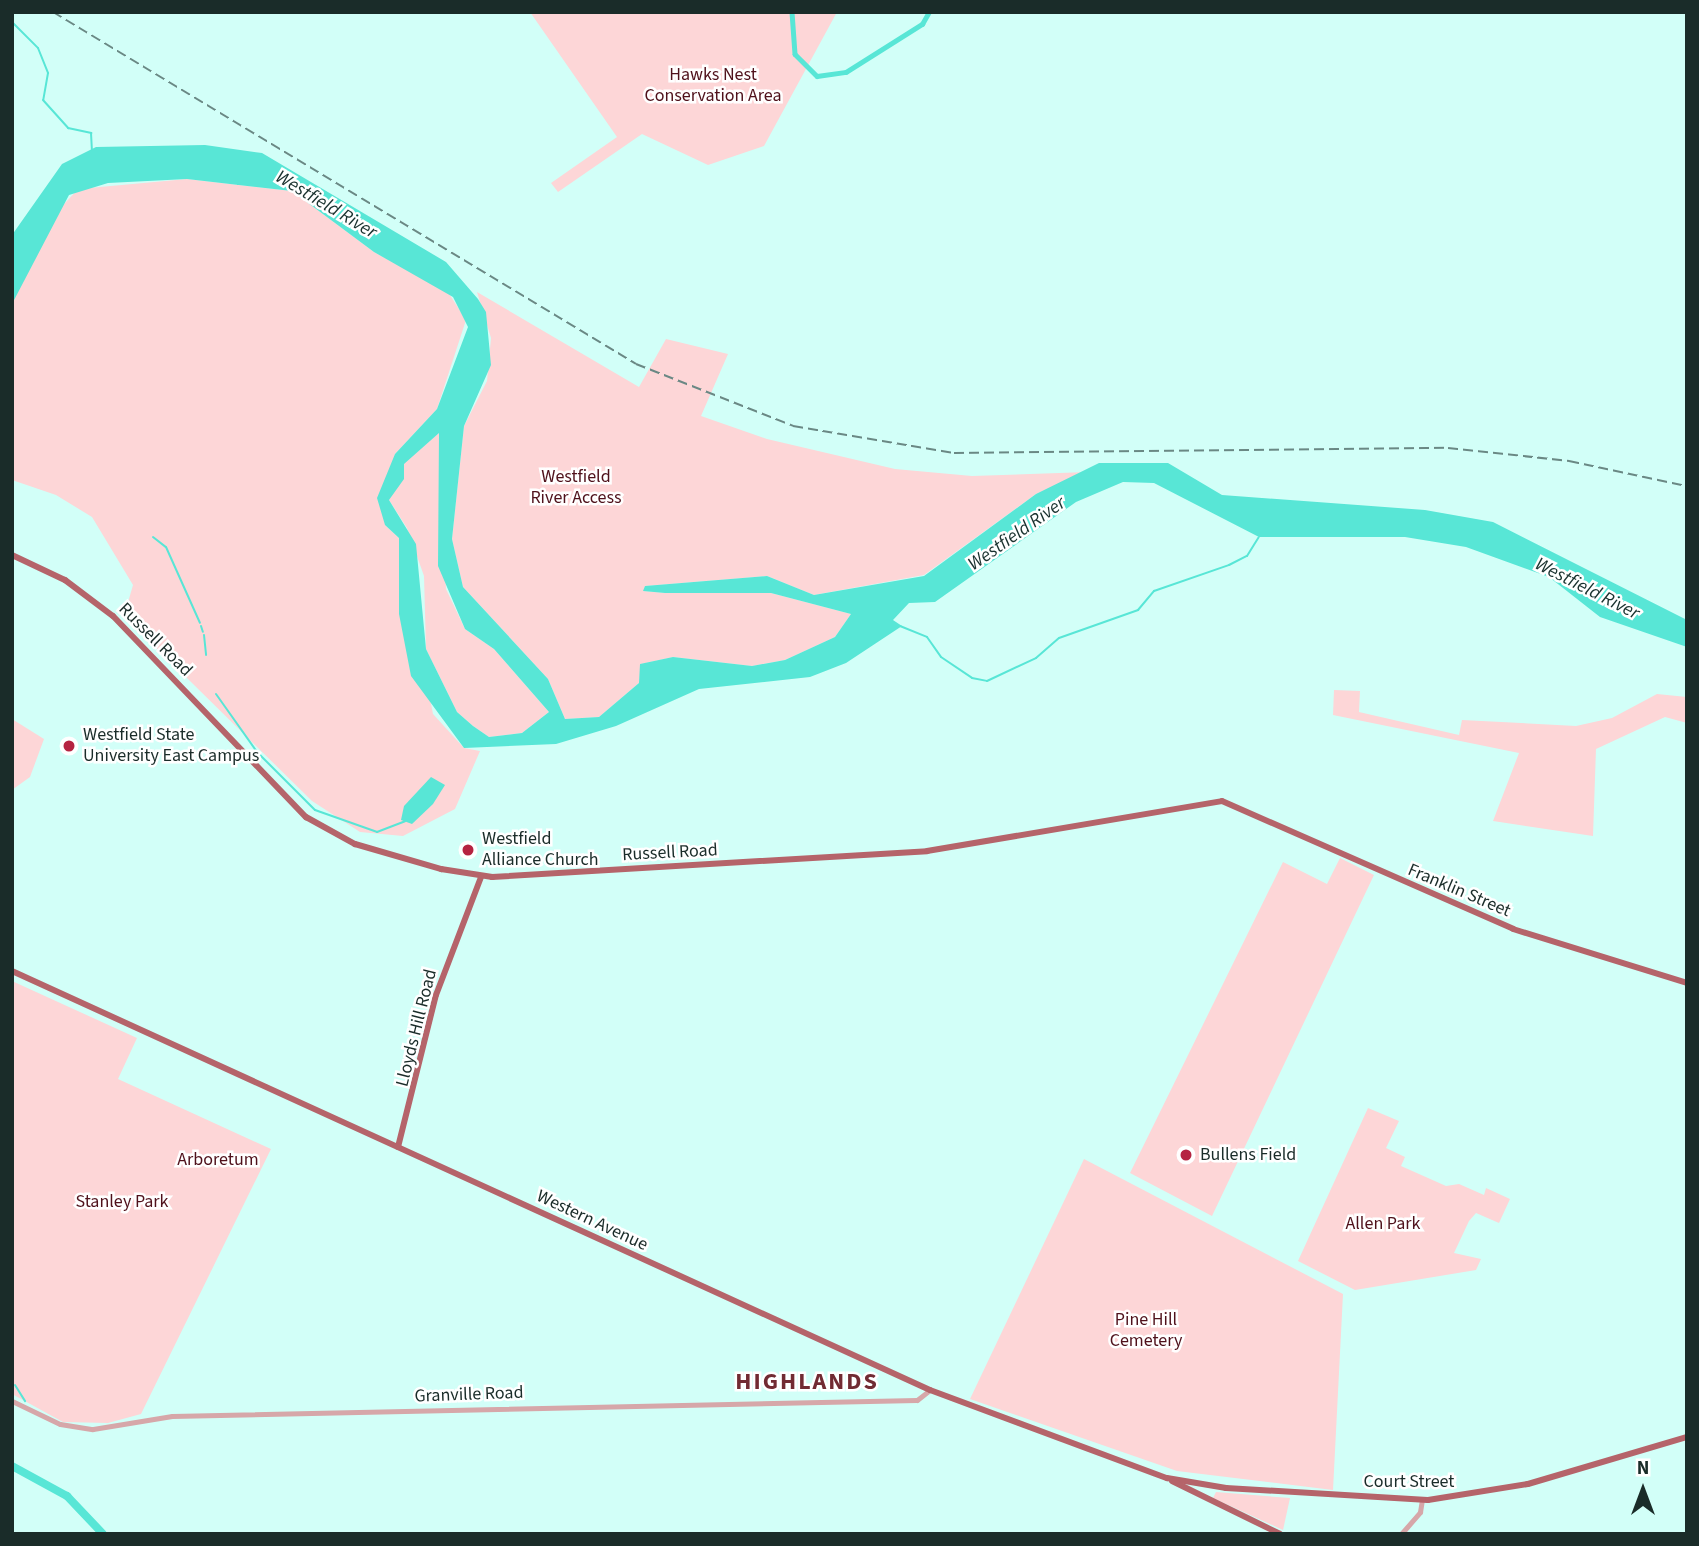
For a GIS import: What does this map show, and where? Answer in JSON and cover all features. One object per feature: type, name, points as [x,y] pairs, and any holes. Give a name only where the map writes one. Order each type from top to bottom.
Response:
[{"type":"main road","name":"Russell Road","points":[[12,555],[65,580],[113,616],[282,795],[320,827],[368,849],[481,877],[937,850],[1184,803],[1230,802]]},
{"type":"main road","name":"Franklin Street","points":[[1230,802],[1513,929],[1687,983]]},
{"type":"main road","name":"Lloyds Hill Road","points":[[398,1147],[440,983],[481,877]]},
{"type":"main road","name":"Western Avenue","points":[[12,971],[929,1390],[1167,1478]]},
{"type":"main road","name":"Court Street","points":[[1167,1478],[1210,1485],[1422,1500],[1528,1484],[1687,1437]]},
{"type":"main road","points":[[1167,1478],[1280,1534]]},
{"type":"street","name":"Granville Road","points":[[12,1401],[60,1424],[93,1429],[172,1416],[917,1400],[929,1390]]},
{"type":"street","points":[[1210,1485],[1213,1503]]},
{"type":"street","points":[[1401,1534],[1420,1512],[1422,1500]]},
{"type":"green space","name":"Hawks Nest Conservation Area","points":[[530,12],[837,12],[764,146],[708,165],[642,134],[558,192],[551,183],[617,137]]},
{"type":"green space","points":[[187,179],[292,191],[374,252],[448,292],[466,320],[437,409],[395,454],[385,525],[399,538],[433,714],[464,748],[480,751],[455,809],[403,836],[360,832],[312,801],[124,616],[133,585],[92,517],[56,495],[12,480],[12,304],[53,216],[78,189]]},
{"type":"green space","name":"Westfield River Access","points":[[477,292],[639,387],[666,339],[728,354],[701,416],[767,439],[895,469],[972,476],[1088,472],[1036,494],[924,575],[814,595],[767,576],[645,586],[644,591],[665,593],[771,593],[851,614],[835,637],[785,660],[752,666],[673,657],[641,664],[639,683],[599,717],[565,719],[548,679],[463,587],[452,539],[464,426],[487,381],[491,338]]},
{"type":"green space","points":[[439,433],[446,589],[465,629],[494,649],[549,712],[522,733],[489,737],[457,712],[426,649],[424,576],[407,528],[389,500],[403,464]]},
{"type":"green space","points":[[1334,690],[1360,691],[1359,712],[1459,735],[1462,720],[1576,726],[1612,718],[1657,694],[1687,697],[1687,723],[1665,717],[1596,749],[1593,836],[1493,821],[1519,753],[1333,715]]},
{"type":"green space","points":[[12,719],[44,739],[30,777],[12,790]]},
{"type":"green space","points":[[1340,858],[1374,875],[1212,1216],[1130,1173],[1283,862],[1327,884]]},
{"type":"green space","name":"Stanley Park","points":[[12,981],[137,1038],[118,1079],[271,1149],[141,1414],[108,1423],[63,1422],[12,1394]]},
{"type":"green space","name":"Allen Park","points":[[1368,1108],[1399,1121],[1386,1148],[1405,1157],[1401,1166],[1446,1186],[1459,1184],[1484,1195],[1486,1188],[1510,1199],[1499,1223],[1476,1213],[1469,1221],[1454,1253],[1481,1259],[1476,1270],[1355,1290],[1298,1261]]},
{"type":"green space","name":"Pine Hill Cemetery","points":[[1084,1159],[1343,1294],[1333,1490],[1177,1471],[970,1399]]},
{"type":"green space","points":[[1216,1492],[1290,1498],[1283,1530],[1213,1498]]},
{"type":"water","name":"Westfield River","points":[[205,145],[262,153],[446,262],[478,299],[486,312],[491,365],[464,426],[452,539],[463,587],[548,679],[565,719],[599,717],[639,683],[640,664],[673,657],[752,666],[785,660],[835,637],[851,614],[771,593],[665,593],[643,591],[645,586],[767,576],[814,595],[924,576],[1036,494],[1099,463],[1168,463],[1222,495],[1425,510],[1493,522],[1687,620],[1687,647],[1600,617],[1549,577],[1466,547],[1405,537],[1259,537],[1154,483],[1123,482],[1076,502],[935,602],[909,603],[893,620],[902,626],[846,663],[810,677],[699,689],[616,726],[556,744],[464,748],[411,676],[399,614],[399,538],[385,525],[377,498],[395,454],[437,409],[468,327],[453,297],[374,252],[292,191],[187,179],[108,183],[69,195],[12,304],[12,235],[62,164],[96,147]],"holes":[[[439,433],[438,566],[465,629],[494,649],[549,712],[522,733],[489,737],[473,726],[457,712],[426,649],[416,544],[389,500],[404,479],[404,464]]]},
{"type":"water","points":[[431,777],[445,785],[433,804],[412,824],[401,820],[404,806]]},
{"type":"waterway","points":[[792,12],[795,54],[817,76],[846,72],[922,24],[929,12]]},
{"type":"waterway","points":[[12,22],[38,48],[48,73],[43,100],[68,128],[91,133],[92,150]]},
{"type":"waterway","points":[[153,537],[166,547],[200,623]]},
{"type":"waterway","points":[[900,626],[927,637],[941,657],[972,678],[987,681],[1036,658],[1059,638],[1138,610],[1154,591],[1247,556],[1259,537]]},
{"type":"waterway","points":[[201,626],[203,632]]},
{"type":"waterway","points":[[204,635],[206,655]]},
{"type":"waterway","points":[[216,694],[257,752],[315,810],[377,832],[405,821]]},
{"type":"waterway","points":[[15,1385],[25,1401]]},
{"type":"waterway","points":[[12,1466],[67,1496],[103,1534]]},
{"type":"railway","points":[[53,12],[636,364],[793,426],[954,453],[1448,448],[1569,461],[1687,486]]},
{"type":"place","name":"Westfield State University East Campus","points":[[69,746]]},
{"type":"place","name":"Westfield Alliance Church","points":[[468,850]]},
{"type":"place","name":"Bullens Field","points":[[1186,1155]]},
{"type":"district","name":"HIGHLANDS","points":[[807,1382]]},
{"type":"park label","name":"Arboretum","points":[[218,1160]]}]
